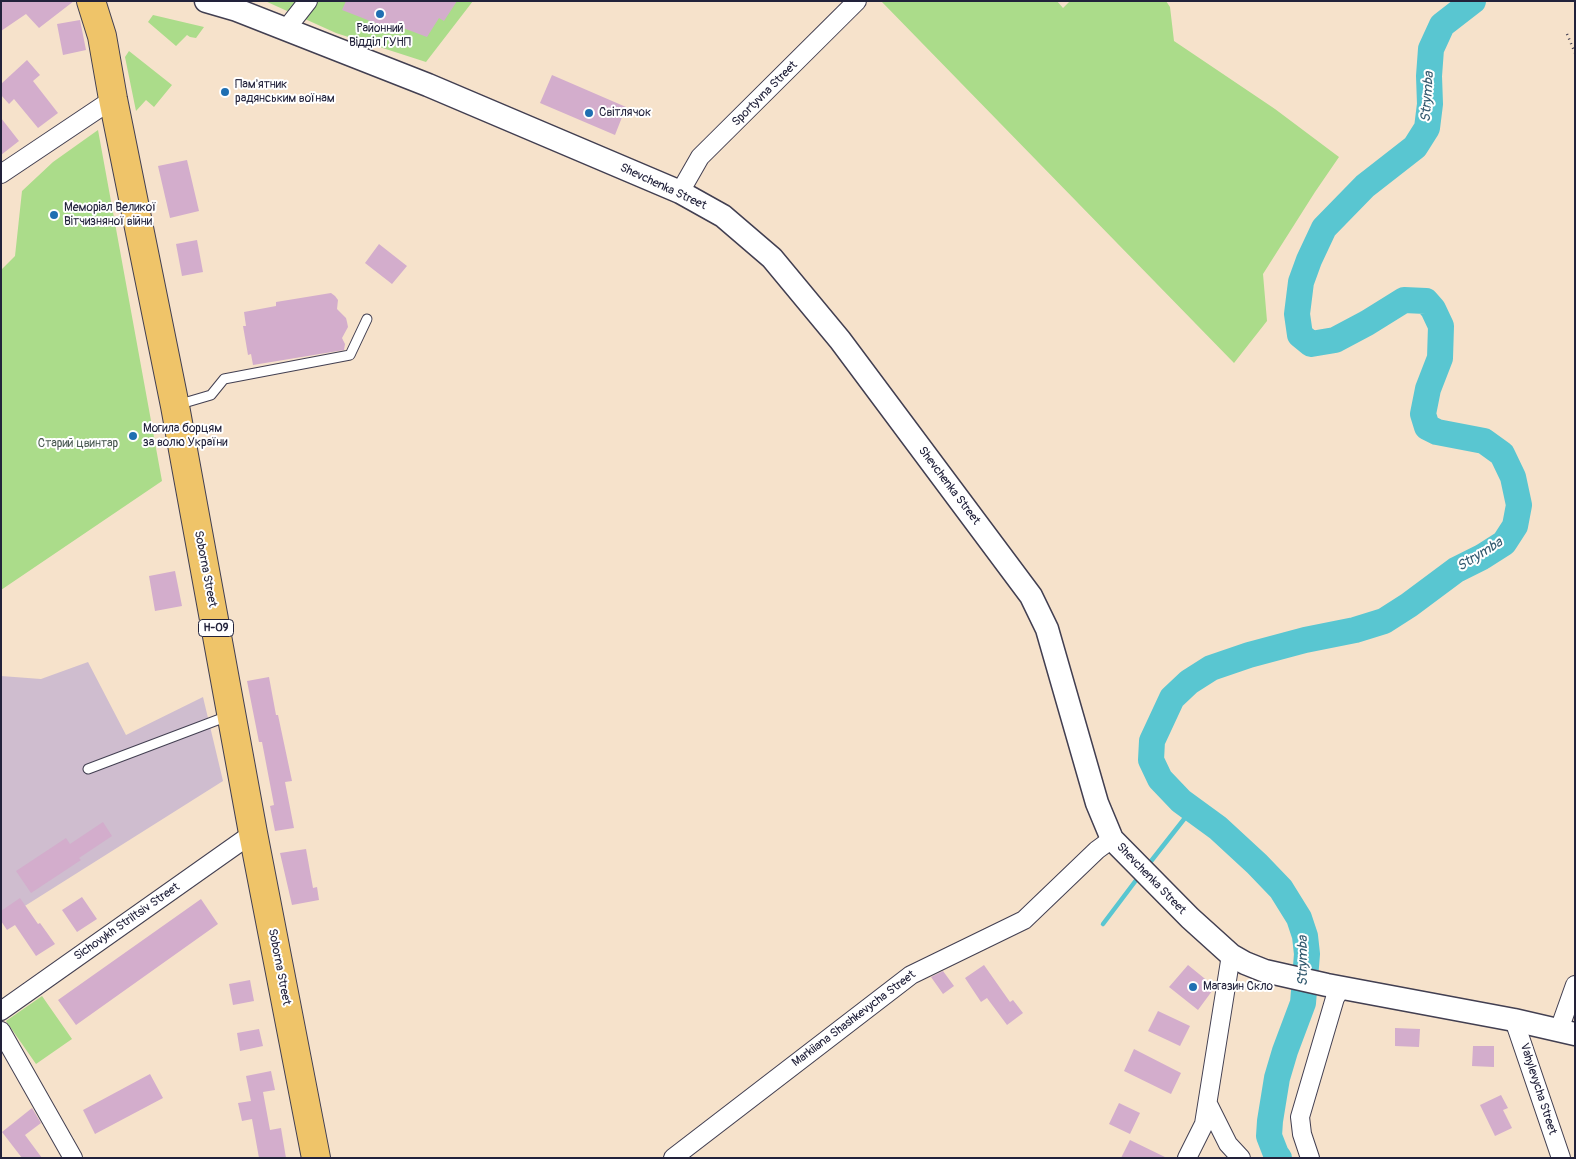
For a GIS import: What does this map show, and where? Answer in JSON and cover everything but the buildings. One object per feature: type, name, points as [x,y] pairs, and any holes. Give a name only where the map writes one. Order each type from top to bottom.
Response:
[{"type":"main road","name":"Н-09","points":[[91,1],[102,36],[113,99]]},
{"type":"main road","name":"Н-09","points":[[95,1],[103,3],[108,1],[102,36]]},
{"type":"main road","name":"Soborna Street","points":[[113,99],[175,406],[253,833],[316,1158]]},
{"type":"street","name":"Shevchenka Street","points":[[206,1],[237,10],[428,85],[680,192],[723,216],[772,258],[840,340],[1032,596],[1047,629],[1097,803],[1112,839],[1190,918],[1231,955],[1265,971],[1567,1032]]},
{"type":"street","points":[[286,29],[308,1]]},
{"type":"street","name":"Sportyvna Street","points":[[680,192],[700,157],[857,1]]},
{"type":"street","points":[[1,174],[113,99]]},
{"type":"street","name":"Sichovykh Striltsiv Street","points":[[1,1011],[253,833]]},
{"type":"street","name":"Markiiana Shashkevycha Street","points":[[673,1158],[911,975],[1024,920],[1097,850],[1112,839]]},
{"type":"street","points":[[1187,1158],[1204,1124],[1231,955]]},
{"type":"street","points":[[1567,1032],[1575,985]]},
{"type":"street","points":[[1310,1158],[1302,1134],[1300,1116],[1335,998],[1334,986]]},
{"type":"street","name":"Vahylevycha Street","points":[[1514,1020],[1561,1158]]},
{"type":"street","points":[[1,1031],[73,1158]]},
{"type":"street","points":[[1208,1104],[1228,1144],[1241,1158]]},
{"type":"lane","points":[[175,406],[211,395],[224,379],[350,356],[367,319]]},
{"type":"lane","points":[[88,770],[232,714]]},
{"type":"path","points":[[1567,34],[1574,53]]},
{"type":"shaded area","points":[[88,662],[126,735],[203,697],[223,781],[1,921],[1,676],[41,679]]},
{"type":"green space","points":[[265,1],[473,1],[426,62],[336,33]]},
{"type":"green space","points":[[881,1],[1057,1],[1063,8],[1070,1],[1166,1],[1170,7],[1174,41],[1275,109],[1339,157],[1263,274],[1267,321],[1234,363]]},
{"type":"green space","points":[[153,15],[204,27],[196,38],[187,35],[176,46],[148,22]]},
{"type":"green space","points":[[129,51],[172,85],[154,107],[146,100],[136,111],[125,57]]},
{"type":"green space","name":"Старий цвинтар","points":[[98,130],[162,481],[1,590],[1,270],[15,256],[22,191],[53,162]]},
{"type":"green space","points":[[42,996],[72,1039],[36,1064],[6,1021]]},
{"type":"waterway","name":"Strymba","points":[[1279,1158],[1269,1136],[1270,1121],[1277,1078],[1303,1003],[1307,954],[1305,936],[1299,918],[1281,889],[1218,828],[1181,801],[1160,779],[1151,760],[1152,741],[1172,698],[1189,682],[1211,668],[1249,655],[1305,640],[1355,630],[1384,621],[1456,570],[1504,543],[1515,526],[1519,505],[1513,477],[1502,454],[1484,441],[1437,432],[1427,427],[1423,414],[1428,389],[1440,358],[1441,326],[1433,309],[1426,301],[1404,300],[1335,340],[1311,344],[1300,335],[1297,314],[1301,282],[1324,228],[1365,186],[1415,147],[1427,128],[1430,104],[1429,76],[1431,49],[1442,25],[1473,1]]},
{"type":"waterway","points":[[1148,865],[1192,809]]},
{"type":"waterway","points":[[1103,924],[1140,875]]},
{"type":"place","name":"Районний Відділ ГУНП","points":[[380,14]]},
{"type":"place","name":"Пам'ятник радянським воїнам","points":[[225,92]]},
{"type":"place","name":"Світлячок","points":[[589,113]]},
{"type":"place","name":"Меморіал Великої Вітчизняної війни","points":[[54,215]]},
{"type":"place","name":"Могила борцям за волю України","points":[[133,436]]},
{"type":"place","name":"Магазин Скло","points":[[1193,987]]}]
